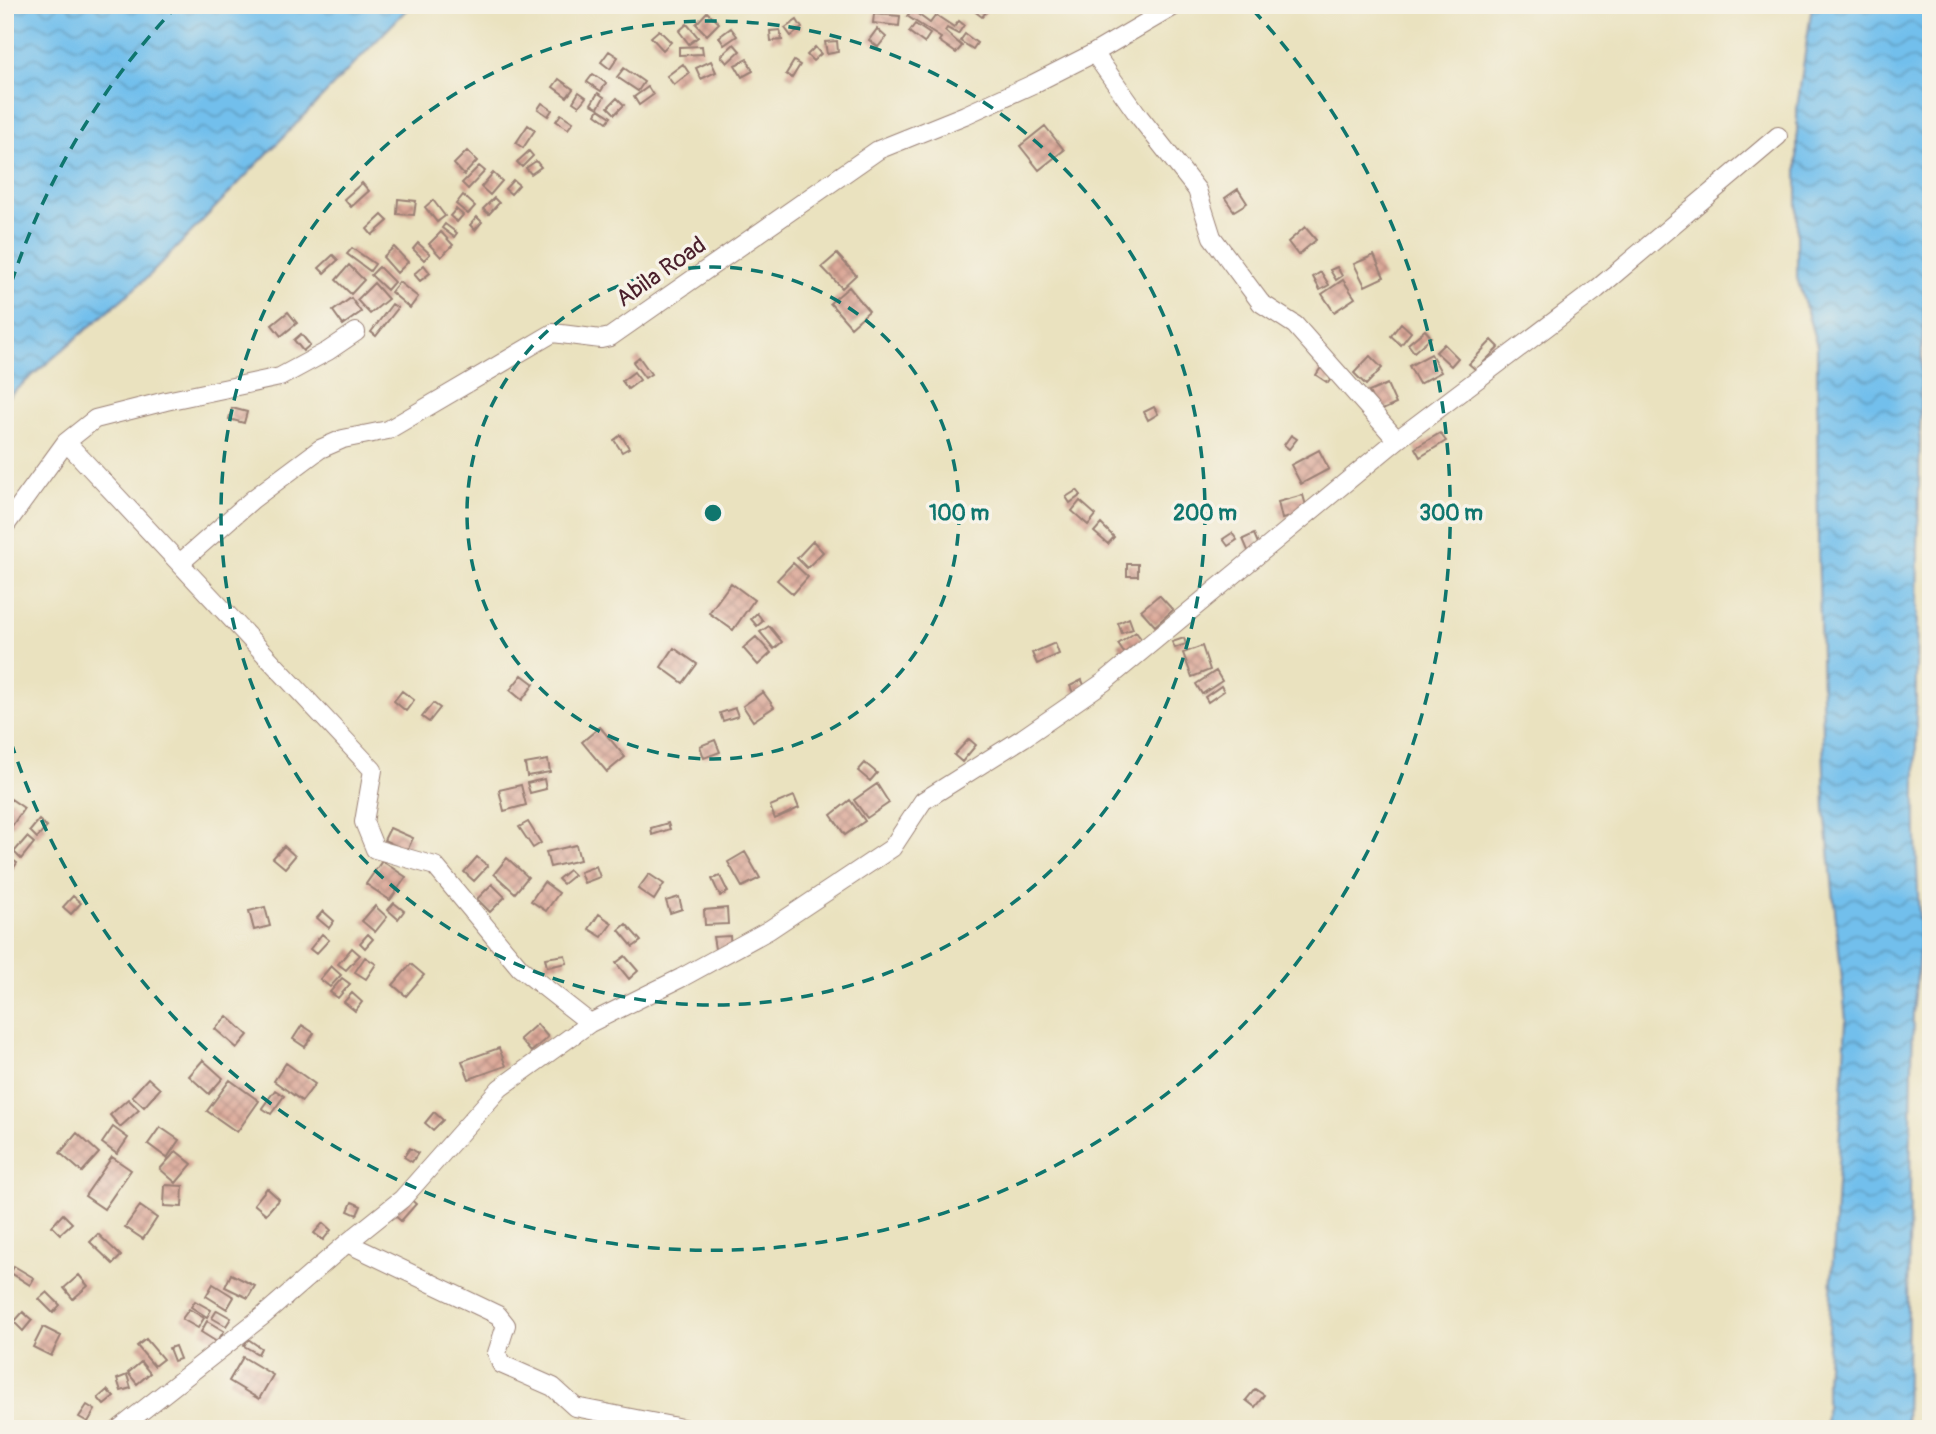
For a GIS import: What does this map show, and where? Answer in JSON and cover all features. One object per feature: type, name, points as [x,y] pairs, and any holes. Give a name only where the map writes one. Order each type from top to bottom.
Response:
[{"type":"street","name":"Abila Road","points":[[180,563],[253,499],[320,449],[343,439],[388,430],[553,333],[601,339],[610,337],[878,150],[1033,84],[1094,53],[1176,5]]},
{"type":"street","points":[[1094,53],[1196,190],[1212,237],[1261,303],[1295,325],[1397,440]]},
{"type":"street","points":[[119,1429],[264,1315],[402,1199],[500,1088],[590,1023],[681,978],[768,930],[892,848],[923,801],[1023,738],[1104,682],[1397,440],[1597,289],[1778,136]]},
{"type":"street","points":[[5,526],[66,442],[94,419],[280,377],[356,332]]},
{"type":"street","points":[[66,442],[373,770],[364,822],[375,849],[436,866],[520,968],[590,1023]]},
{"type":"street","points":[[347,1243],[498,1315],[506,1325],[497,1353],[501,1364],[553,1387],[575,1407],[687,1429]]},
{"type":"water","points":[[5,5],[411,5],[148,277],[5,399]]},
{"type":"water","points":[[1812,5],[1931,5],[1931,186],[1921,373],[1916,671],[1916,837],[1920,946],[1913,1014],[1906,1429],[1826,1429],[1826,1383],[1846,1021],[1825,810],[1818,545],[1817,346],[1797,278],[1797,108]]},
{"type":"building","points":[[976,5],[983,5],[988,10],[982,17],[973,10]]},
{"type":"building","points":[[912,10],[930,23],[936,15],[954,27],[959,21],[964,25],[958,34],[947,28],[945,31],[962,46],[956,53],[939,41],[941,38],[907,16]]},
{"type":"building","points":[[707,12],[719,23],[707,35],[696,24]]},
{"type":"building","points":[[874,14],[900,16],[899,26],[873,23]]},
{"type":"building","points":[[797,20],[802,28],[791,36],[785,28]]},
{"type":"building","points":[[687,24],[698,37],[689,44],[679,31]]},
{"type":"building","points":[[915,24],[930,34],[924,43],[909,32]]},
{"type":"building","points":[[731,28],[737,36],[724,45],[719,37]]},
{"type":"building","points":[[877,29],[886,37],[878,47],[869,40]]},
{"type":"building","points":[[659,30],[671,42],[663,50],[651,37]]},
{"type":"building","points":[[780,30],[782,40],[771,41],[770,31]]},
{"type":"building","points":[[965,34],[977,43],[973,49],[960,41]]},
{"type":"building","points":[[837,41],[838,52],[827,54],[825,42]]},
{"type":"building","points":[[734,44],[740,51],[727,63],[721,56]]},
{"type":"building","points":[[702,46],[703,54],[679,55],[679,47]]},
{"type":"building","points":[[815,47],[821,54],[813,61],[807,55]]},
{"type":"building","points":[[609,51],[618,57],[610,69],[601,62]]},
{"type":"building","points":[[747,59],[753,71],[742,77],[735,65]]},
{"type":"building","points":[[711,61],[716,72],[701,79],[696,68]]},
{"type":"building","points":[[794,61],[800,65],[792,78],[786,74]]},
{"type":"building","points":[[683,64],[689,73],[674,85],[667,76]]},
{"type":"building","points":[[624,68],[644,82],[638,91],[617,77]]},
{"type":"building","points":[[593,74],[606,83],[601,91],[587,82]]},
{"type":"building","points":[[559,79],[573,89],[567,97],[553,87]]},
{"type":"building","points":[[648,87],[653,95],[639,105],[634,97]]},
{"type":"building","points":[[579,92],[586,97],[579,106],[573,102]]},
{"type":"building","points":[[598,93],[604,97],[598,108],[591,104]]},
{"type":"building","points":[[617,98],[624,105],[615,114],[608,107]]},
{"type":"building","points":[[542,103],[552,110],[548,116],[538,109]]},
{"type":"building","points":[[599,109],[611,117],[607,122],[596,114]]},
{"type":"building","points":[[561,114],[573,122],[568,129],[556,121]]},
{"type":"building","points":[[528,125],[535,130],[523,148],[516,143]]},
{"type":"building","points":[[1045,126],[1064,150],[1039,170],[1020,146]]},
{"type":"building","points":[[467,151],[477,161],[464,175],[454,164]]},
{"type":"building","points":[[529,151],[533,156],[522,167],[517,162]]},
{"type":"building","points":[[536,161],[541,167],[531,174],[526,168]]},
{"type":"building","points":[[479,166],[485,171],[468,189],[462,183]]},
{"type":"building","points":[[493,173],[502,181],[490,195],[481,187]]},
{"type":"building","points":[[513,180],[519,185],[511,194],[505,189]]},
{"type":"building","points":[[362,183],[369,191],[351,207],[344,199]]},
{"type":"building","points":[[1238,189],[1247,203],[1234,211],[1225,198]]},
{"type":"building","points":[[463,195],[475,206],[468,214],[456,204]]},
{"type":"building","points":[[494,198],[499,203],[489,214],[483,209]]},
{"type":"building","points":[[398,199],[416,201],[414,215],[397,214]]},
{"type":"building","points":[[433,200],[445,216],[437,222],[425,207]]},
{"type":"building","points":[[456,209],[463,215],[457,222],[450,216]]},
{"type":"building","points":[[382,215],[388,221],[372,235],[367,229]]},
{"type":"building","points":[[477,217],[482,222],[475,230],[470,225]]},
{"type":"building","points":[[445,224],[457,233],[454,237],[442,228]]},
{"type":"building","points":[[1305,227],[1316,240],[1298,255],[1288,242]]},
{"type":"building","points":[[441,232],[453,245],[441,257],[429,244]]},
{"type":"building","points":[[418,243],[430,254],[424,260],[413,249]]},
{"type":"building","points":[[394,247],[408,262],[397,273],[383,257]]},
{"type":"building","points":[[352,248],[375,264],[370,271],[347,254]]},
{"type":"building","points":[[837,254],[856,275],[842,288],[822,267]]},
{"type":"building","points":[[333,255],[338,260],[324,273],[319,268]]},
{"type":"building","points":[[1374,255],[1384,277],[1365,286],[1354,264]]},
{"type":"building","points":[[349,265],[364,280],[351,294],[336,280]]},
{"type":"building","points":[[424,265],[430,273],[420,281],[414,274]]},
{"type":"building","points":[[379,267],[394,282],[387,290],[371,275]]},
{"type":"building","points":[[1337,267],[1342,276],[1336,280],[1330,270]]},
{"type":"building","points":[[1321,272],[1329,285],[1320,290],[1313,277]]},
{"type":"building","points":[[1343,280],[1355,298],[1334,312],[1322,294]]},
{"type":"building","points":[[399,282],[418,297],[410,308],[391,292]]},
{"type":"building","points":[[374,283],[388,299],[370,314],[357,300]]},
{"type":"building","points":[[849,287],[869,311],[851,327],[830,303]]},
{"type":"building","points":[[351,298],[361,312],[343,325],[333,311]]},
{"type":"building","points":[[392,304],[398,308],[376,336],[371,332]]},
{"type":"building","points":[[288,312],[297,323],[281,336],[272,325]]},
{"type":"building","points":[[1401,323],[1411,332],[1401,345],[1391,336]]},
{"type":"building","points":[[1425,330],[1431,337],[1414,352],[1408,344]]},
{"type":"building","points":[[301,334],[310,345],[303,351],[294,340]]},
{"type":"building","points":[[1492,340],[1499,347],[1476,370],[1469,364]]},
{"type":"building","points":[[1444,344],[1458,358],[1451,366],[1436,352]]},
{"type":"building","points":[[1431,354],[1441,372],[1419,384],[1409,366]]},
{"type":"building","points":[[1370,356],[1382,368],[1366,385],[1354,373]]},
{"type":"building","points":[[639,357],[651,374],[645,378],[633,362]]},
{"type":"building","points":[[1322,366],[1334,375],[1328,383],[1316,375]]},
{"type":"building","points":[[634,372],[640,380],[628,389],[622,381]]},
{"type":"building","points":[[1387,384],[1396,404],[1378,412],[1369,392]]},
{"type":"building","points":[[1154,407],[1158,414],[1148,420],[1144,412]]},
{"type":"building","points":[[232,408],[247,412],[244,423],[229,419]]},
{"type":"building","points":[[1440,433],[1446,441],[1420,457],[1415,448]]},
{"type":"building","points":[[621,435],[629,448],[622,452],[614,440]]},
{"type":"building","points":[[1291,435],[1297,439],[1289,449],[1284,445]]},
{"type":"building","points":[[1319,450],[1329,469],[1301,484],[1291,465]]},
{"type":"building","points":[[1077,490],[1081,495],[1070,503],[1066,497]]},
{"type":"building","points":[[1303,495],[1308,513],[1282,519],[1278,502]]},
{"type":"building","points":[[1080,501],[1096,515],[1088,525],[1072,511]]},
{"type":"building","points":[[1101,524],[1114,537],[1108,544],[1094,532]]},
{"type":"building","points":[[1232,533],[1237,540],[1228,546],[1223,539]]},
{"type":"building","points":[[1254,534],[1260,548],[1249,553],[1243,539]]},
{"type":"building","points":[[813,541],[823,552],[807,568],[797,558]]},
{"type":"building","points":[[793,563],[808,577],[793,594],[777,580]]},
{"type":"building","points":[[1127,564],[1138,564],[1138,576],[1127,576]]},
{"type":"building","points":[[731,583],[754,600],[733,630],[709,613]]},
{"type":"building","points":[[1159,595],[1173,610],[1155,626],[1141,610]]},
{"type":"building","points":[[757,613],[763,621],[757,626],[751,619]]},
{"type":"building","points":[[1129,618],[1133,629],[1122,633],[1118,623]]},
{"type":"building","points":[[769,626],[782,642],[774,649],[760,632]]},
{"type":"building","points":[[1136,632],[1142,640],[1124,653],[1118,644]]},
{"type":"building","points":[[756,637],[771,653],[758,665],[743,648]]},
{"type":"building","points":[[1184,638],[1186,644],[1175,648],[1172,642]]},
{"type":"building","points":[[1055,643],[1059,654],[1037,664],[1032,653]]},
{"type":"building","points":[[1202,646],[1210,670],[1192,677],[1183,653]]},
{"type":"building","points":[[674,648],[697,664],[683,683],[661,667]]},
{"type":"building","points":[[1216,671],[1222,681],[1202,694],[1196,684]]},
{"type":"building","points":[[522,675],[534,684],[522,700],[510,690]]},
{"type":"building","points":[[1082,680],[1085,688],[1073,693],[1070,686]]},
{"type":"building","points":[[1221,686],[1224,691],[1208,702],[1205,697]]},
{"type":"building","points":[[402,691],[414,700],[406,711],[394,701]]},
{"type":"building","points":[[763,692],[774,707],[753,721],[743,706]]},
{"type":"building","points":[[433,703],[440,708],[429,722],[422,717]]},
{"type":"building","points":[[735,708],[738,716],[723,721],[720,713]]},
{"type":"building","points":[[600,727],[625,757],[607,772],[582,742]]},
{"type":"building","points":[[969,739],[976,745],[962,762],[954,755]]},
{"type":"building","points":[[715,740],[720,752],[704,758],[700,746]]},
{"type":"building","points":[[548,760],[550,772],[527,776],[525,764]]},
{"type":"building","points":[[865,763],[877,773],[870,781],[858,771]]},
{"type":"building","points":[[544,779],[546,789],[530,793],[527,783]]},
{"type":"building","points":[[877,784],[889,803],[867,818],[854,800]]},
{"type":"building","points":[[521,785],[526,805],[504,811],[499,790]]},
{"type":"building","points":[[794,796],[799,808],[775,819],[770,806]]},
{"type":"building","points":[[11,799],[24,808],[12,826],[5,822],[5,808]]},
{"type":"building","points":[[850,800],[865,821],[845,835],[831,815]]},
{"type":"building","points":[[39,820],[47,827],[37,838],[30,831]]},
{"type":"building","points":[[528,822],[541,843],[533,848],[519,827]]},
{"type":"building","points":[[668,823],[670,829],[652,835],[651,828]]},
{"type":"building","points":[[390,828],[413,838],[407,851],[384,840]]},
{"type":"building","points":[[27,837],[34,843],[21,859],[14,852]]},
{"type":"building","points":[[576,845],[580,860],[550,867],[546,852]]},
{"type":"building","points":[[284,846],[295,856],[285,868],[273,858]]},
{"type":"building","points":[[745,852],[760,878],[742,887],[728,862]]},
{"type":"building","points":[[7,856],[17,863],[5,880],[5,858]]},
{"type":"building","points":[[477,857],[488,866],[474,881],[464,872]]},
{"type":"building","points":[[507,858],[528,877],[515,893],[494,874]]},
{"type":"building","points":[[382,861],[406,877],[390,900],[366,884]]},
{"type":"building","points":[[596,866],[600,877],[584,883],[580,872]]},
{"type":"building","points":[[569,870],[574,875],[563,884],[558,879]]},
{"type":"building","points":[[649,874],[664,884],[654,900],[638,889]]},
{"type":"building","points":[[720,876],[728,892],[720,896],[712,879]]},
{"type":"building","points":[[544,882],[559,893],[546,911],[531,901]]},
{"type":"building","points":[[492,884],[505,897],[490,912],[477,899]]},
{"type":"building","points":[[73,896],[81,903],[71,914],[63,907]]},
{"type":"building","points":[[679,897],[682,909],[670,913],[666,901]]},
{"type":"building","points":[[394,903],[404,911],[398,919],[388,910]]},
{"type":"building","points":[[375,906],[387,917],[375,932],[362,921]]},
{"type":"building","points":[[265,907],[270,926],[254,930],[249,911]]},
{"type":"building","points":[[727,908],[728,924],[705,925],[704,910]]},
{"type":"building","points":[[323,911],[334,921],[329,928],[317,918]]},
{"type":"building","points":[[599,914],[612,923],[602,937],[589,929]]},
{"type":"building","points":[[626,924],[641,941],[633,947],[619,930]]},
{"type":"building","points":[[322,934],[329,940],[316,954],[310,949]]},
{"type":"building","points":[[368,934],[373,939],[365,948],[360,943]]},
{"type":"building","points":[[730,936],[731,948],[715,949],[713,937]]},
{"type":"building","points":[[352,948],[360,955],[346,970],[338,964]]},
{"type":"building","points":[[565,955],[567,963],[547,967],[545,958]]},
{"type":"building","points":[[625,956],[638,971],[629,979],[616,963]]},
{"type":"building","points":[[365,957],[376,964],[366,979],[355,972]]},
{"type":"building","points":[[411,964],[424,975],[406,996],[393,985]]},
{"type":"building","points":[[331,966],[341,975],[330,987],[320,979]]},
{"type":"building","points":[[342,978],[350,984],[338,998],[330,992]]},
{"type":"building","points":[[352,993],[362,1002],[355,1011],[344,1002]]},
{"type":"building","points":[[227,1016],[248,1035],[237,1048],[215,1029]]},
{"type":"building","points":[[537,1024],[548,1037],[531,1052],[520,1039]]},
{"type":"building","points":[[302,1025],[314,1033],[305,1047],[293,1039]]},
{"type":"building","points":[[499,1048],[506,1066],[469,1079],[462,1061]]},
{"type":"building","points":[[203,1060],[223,1078],[209,1094],[189,1076]]},
{"type":"building","points":[[286,1063],[315,1084],[302,1101],[274,1081]]},
{"type":"building","points":[[148,1078],[160,1089],[144,1107],[132,1096]]},
{"type":"building","points":[[230,1080],[259,1101],[237,1132],[207,1111]]},
{"type":"building","points":[[275,1090],[284,1096],[271,1114],[262,1108]]},
{"type":"building","points":[[128,1099],[139,1110],[120,1127],[110,1115]]},
{"type":"building","points":[[434,1112],[443,1120],[433,1130],[425,1123]]},
{"type":"building","points":[[113,1127],[128,1138],[117,1154],[102,1143]]},
{"type":"building","points":[[160,1127],[179,1140],[167,1158],[148,1144]]},
{"type":"building","points":[[77,1133],[99,1153],[82,1172],[60,1153]]},
{"type":"building","points":[[410,1148],[418,1153],[412,1162],[404,1157]]},
{"type":"building","points":[[176,1151],[192,1164],[176,1183],[160,1169]]},
{"type":"building","points":[[112,1157],[131,1170],[104,1209],[85,1196]]},
{"type":"building","points":[[165,1185],[183,1186],[182,1207],[164,1206]]},
{"type":"building","points":[[267,1188],[279,1199],[266,1214],[254,1204]]},
{"type":"building","points":[[408,1197],[416,1204],[401,1221],[393,1214]]},
{"type":"building","points":[[352,1202],[361,1206],[357,1215],[348,1211]]},
{"type":"building","points":[[140,1206],[157,1218],[143,1239],[125,1227]]},
{"type":"building","points":[[63,1214],[72,1223],[60,1234],[52,1226]]},
{"type":"building","points":[[323,1223],[331,1230],[323,1240],[314,1233]]},
{"type":"building","points":[[98,1234],[121,1256],[113,1264],[90,1242]]},
{"type":"building","points":[[14,1266],[34,1278],[30,1285],[11,1273]]},
{"type":"building","points":[[231,1274],[255,1286],[248,1298],[225,1287]]},
{"type":"building","points":[[79,1275],[88,1286],[73,1299],[64,1288]]},
{"type":"building","points":[[213,1284],[234,1297],[227,1309],[206,1296]]},
{"type":"building","points":[[47,1292],[60,1305],[53,1313],[39,1299]]},
{"type":"building","points":[[195,1301],[211,1310],[207,1317],[191,1307]]},
{"type":"building","points":[[189,1309],[204,1318],[198,1328],[182,1319]]},
{"type":"building","points":[[217,1310],[231,1318],[226,1326],[212,1318]]},
{"type":"building","points":[[23,1312],[32,1320],[23,1331],[14,1322]]},
{"type":"building","points":[[207,1321],[224,1331],[217,1342],[201,1332]]},
{"type":"building","points":[[43,1327],[61,1336],[51,1356],[33,1347]]},
{"type":"building","points":[[146,1339],[163,1359],[154,1366],[137,1346]]},
{"type":"building","points":[[248,1339],[261,1348],[258,1354],[244,1346]]},
{"type":"building","points":[[175,1346],[180,1359],[174,1361],[169,1348]]},
{"type":"building","points":[[243,1357],[273,1375],[259,1399],[229,1381]]},
{"type":"building","points":[[141,1362],[150,1373],[137,1384],[128,1373]]},
{"type":"building","points":[[127,1375],[131,1388],[121,1391],[117,1379]]},
{"type":"building","points":[[1255,1389],[1264,1395],[1255,1407],[1246,1400]]},
{"type":"building","points":[[107,1390],[114,1397],[104,1405],[98,1398]]},
{"type":"building","points":[[87,1405],[95,1410],[88,1422],[79,1417]]}]
